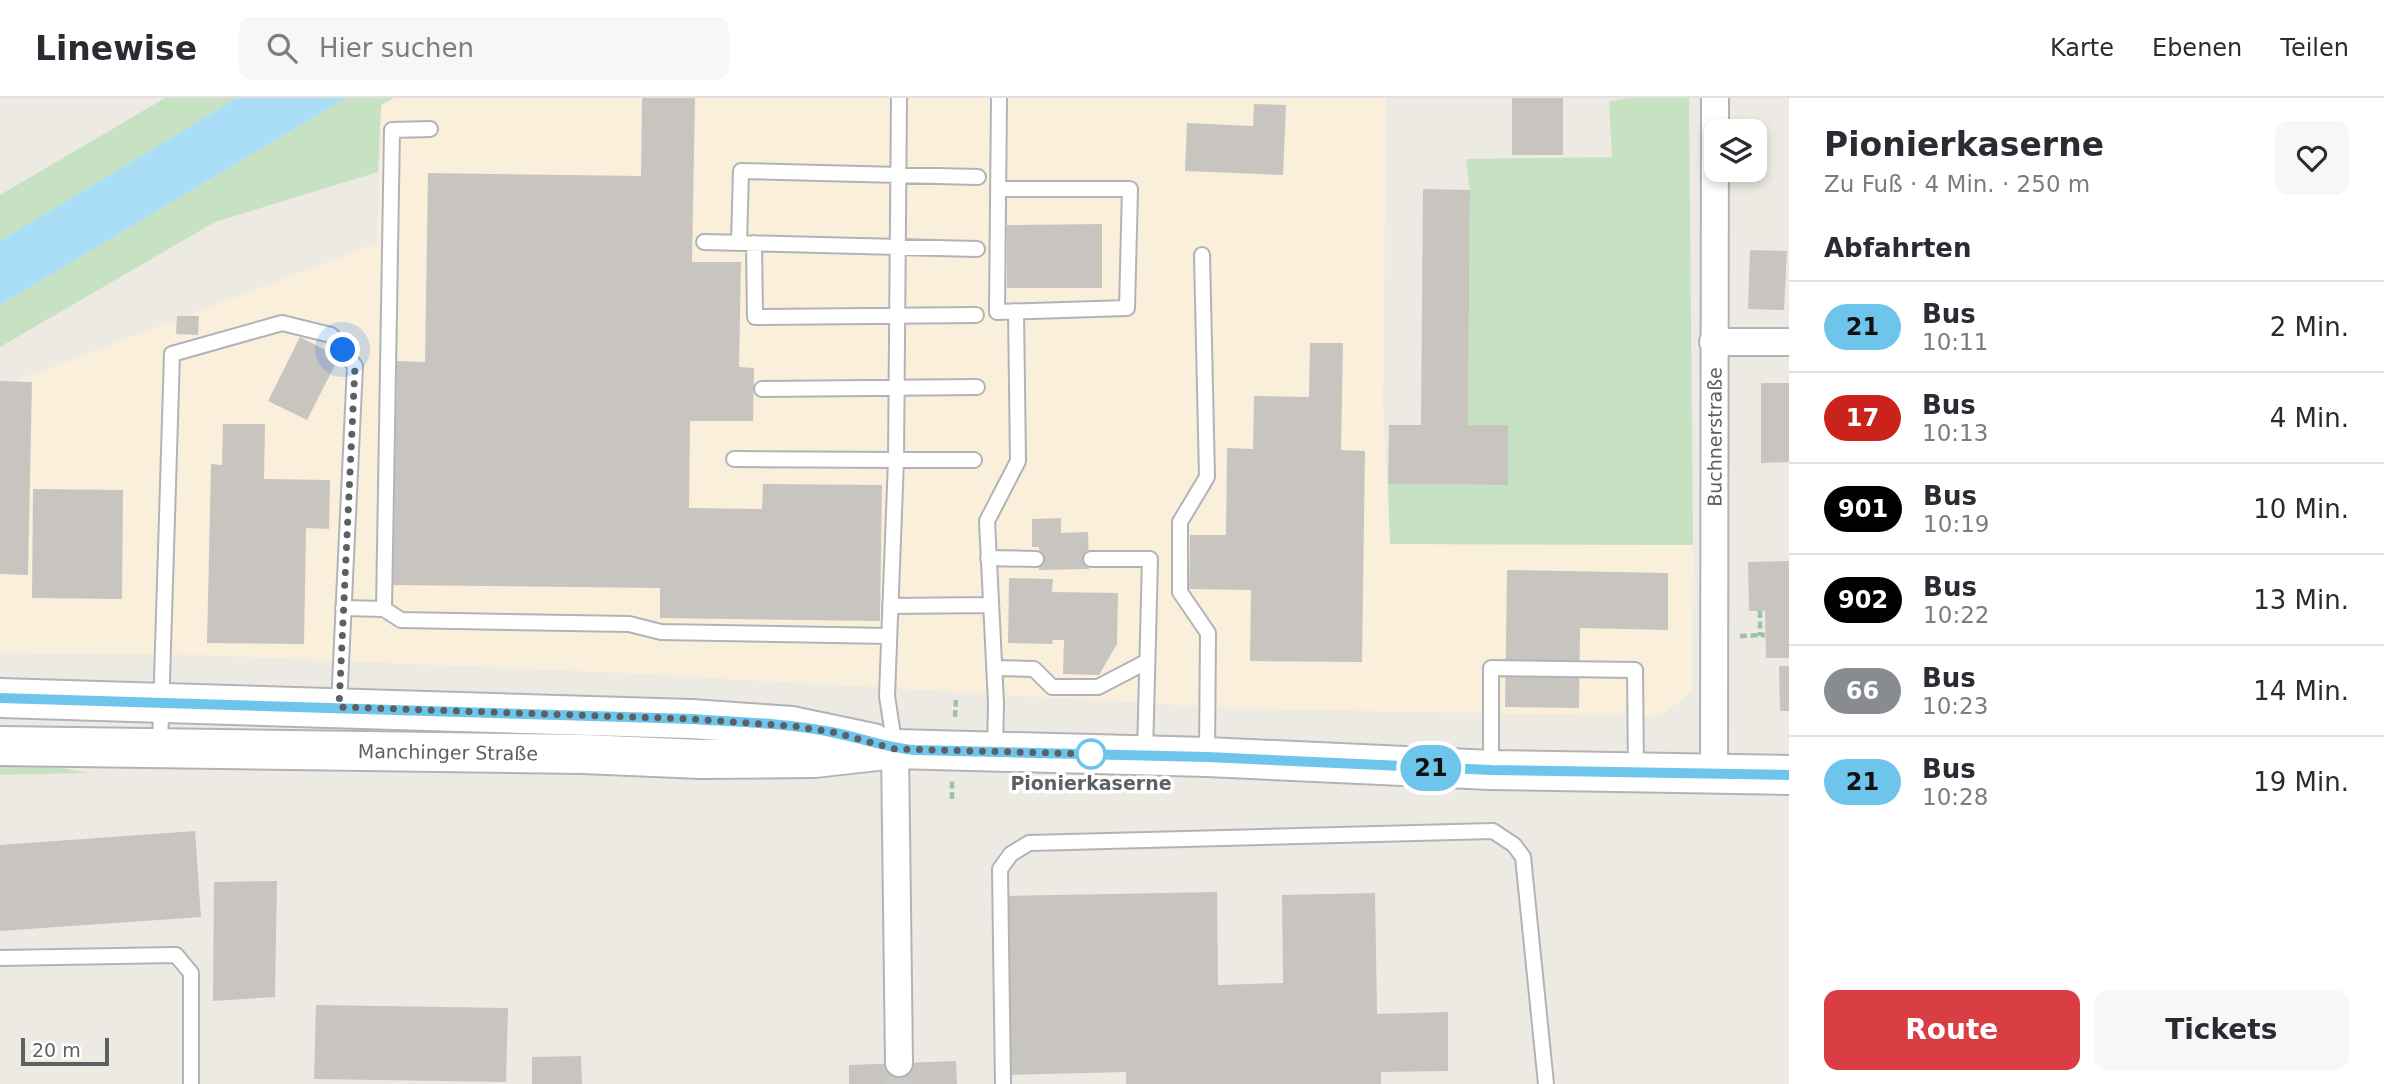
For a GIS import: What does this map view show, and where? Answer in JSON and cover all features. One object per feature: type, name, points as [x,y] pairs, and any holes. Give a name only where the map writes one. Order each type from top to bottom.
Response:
[{"type":"main road","name":"Manchinger Straße","points":[[0,698],[339,707],[792,726],[833,732],[895,749]]},
{"type":"main road","name":"Manchinger Straße","points":[[0,746],[583,754],[701,759],[814,758],[895,749],[1207,757],[1491,770],[1789,775]]},
{"type":"street","name":"Buchnerstraße","points":[[1714,775],[1715,98]]},
{"type":"street","points":[[1713,342],[1789,342]]},
{"type":"street","points":[[895,749],[899,1063]]},
{"type":"lane","points":[[895,749],[887,696],[896,460],[899,98]]},
{"type":"lane","points":[[998,189],[1130,189],[1127,308],[997,312],[998,189],[999,98]]},
{"type":"lane","points":[[384,608],[392,130],[430,129]]},
{"type":"lane","points":[[976,315],[755,317],[741,171],[978,177]]},
{"type":"lane","points":[[704,242],[977,249]]},
{"type":"lane","points":[[1202,255],[1207,477],[1180,522],[1180,592],[1208,634],[1207,757]]},
{"type":"lane","points":[[995,753],[988,521],[1018,461],[1016,311]]},
{"type":"lane","points":[[160,748],[172,354],[282,323],[331,335],[355,366],[339,707]]},
{"type":"lane","points":[[762,390],[977,387]]},
{"type":"lane","points":[[734,459],[974,460]]},
{"type":"lane","points":[[988,558],[1036,559]]},
{"type":"lane","points":[[1091,559],[1150,559],[1145,755]]},
{"type":"lane","points":[[890,606],[989,605]]},
{"type":"lane","points":[[343,608],[384,608],[401,620],[629,624],[661,632],[889,636]]},
{"type":"lane","points":[[993,668],[1034,669],[1052,687],[1098,687],[1146,662]]},
{"type":"lane","points":[[1491,770],[1491,668],[1635,670],[1636,773]]},
{"type":"lane","points":[[1003,1084],[1000,869],[1011,854],[1029,843],[1493,831],[1514,845],[1523,857],[1546,1084]]},
{"type":"lane","points":[[0,958],[176,955],[191,972],[191,1084]]},
{"type":"path","points":[[1760,611],[1760,636]]},
{"type":"shaded area","points":[[395,98],[1386,98],[1383,409],[1390,544],[1693,545],[1692,691],[1661,716],[1253,709],[625,673],[202,655],[0,653],[0,387],[377,243],[382,106]]},
{"type":"green space","points":[[165,98],[237,98],[0,241],[0,195]]},
{"type":"green space","points":[[346,98],[393,98],[381,105],[378,172],[215,222],[0,347],[0,305]]},
{"type":"green space","points":[[1631,98],[1689,98],[1693,545],[1390,544],[1388,484],[1507,485],[1508,425],[1468,425],[1470,190],[1466,159],[1612,157],[1609,101]]},
{"type":"green space","points":[[0,758],[91,773],[0,775]]},
{"type":"water","points":[[237,98],[346,98],[0,305],[0,241]]},
{"type":"building","points":[[642,98],[695,98],[692,262],[741,262],[739,367],[754,368],[753,421],[690,421],[689,508],[762,509],[763,484],[882,485],[880,621],[660,618],[660,588],[393,585],[397,361],[425,362],[428,173],[641,176]]},
{"type":"building","points":[[1512,98],[1563,98],[1563,155],[1512,155]]},
{"type":"building","points":[[1254,104],[1286,105],[1283,175],[1185,171],[1187,123],[1253,126]]},
{"type":"building","points":[[1423,189],[1470,190],[1468,425],[1508,425],[1508,485],[1388,484],[1389,425],[1421,425]]},
{"type":"building","points":[[1102,224],[1102,288],[1007,288],[1007,225]]},
{"type":"building","points":[[1750,250],[1787,251],[1784,310],[1748,309]]},
{"type":"building","points":[[177,316],[199,316],[198,335],[176,334]]},
{"type":"building","points":[[300,337],[339,357],[307,420],[268,401]]},
{"type":"building","points":[[1310,343],[1343,343],[1341,450],[1365,451],[1362,662],[1250,661],[1251,590],[1189,589],[1190,535],[1226,535],[1227,448],[1253,449],[1254,396],[1309,397]]},
{"type":"building","points":[[0,381],[32,382],[28,575],[0,574]]},
{"type":"building","points":[[1761,383],[1789,383],[1789,462],[1761,463]]},
{"type":"building","points":[[223,424],[265,424],[264,479],[330,480],[329,529],[306,528],[304,644],[207,643],[211,464],[222,465]]},
{"type":"building","points":[[33,489],[123,490],[122,599],[32,598]]},
{"type":"building","points":[[1061,518],[1061,533],[1088,532],[1089,569],[1039,570],[1039,547],[1032,547],[1032,519]]},
{"type":"building","points":[[1789,561],[1789,658],[1766,658],[1765,611],[1749,611],[1748,562]]},
{"type":"building","points":[[1507,570],[1668,573],[1668,630],[1580,628],[1579,708],[1505,707]]},
{"type":"building","points":[[1009,578],[1053,579],[1052,592],[1118,593],[1117,644],[1099,675],[1063,674],[1064,640],[1052,640],[1053,644],[1008,643]]},
{"type":"building","points":[[1779,666],[1789,666],[1789,711],[1780,711]]},
{"type":"building","points":[[195,831],[201,917],[0,931],[0,845]]},
{"type":"building","points":[[277,881],[275,997],[213,1001],[214,882]]},
{"type":"building","points":[[1217,892],[1218,985],[1283,983],[1282,895],[1375,893],[1377,1014],[1448,1012],[1448,1071],[1381,1072],[1381,1084],[1126,1084],[1126,1072],[1008,1075],[1005,896]]},
{"type":"building","points":[[316,1005],[508,1008],[506,1082],[314,1079]]},
{"type":"building","points":[[581,1056],[582,1084],[532,1084],[532,1057]]},
{"type":"building","points":[[956,1061],[957,1084],[849,1084],[849,1065]]},
{"type":"tunnel","points":[[899,1063],[899,1084]]},
{"type":"bus line","name":"21","points":[[0,698],[691,719],[792,726],[833,732],[895,749],[915,750],[1207,757],[1491,770],[1789,775]]},
{"type":"place","name":"Pionierkaserne","points":[[1091,754]]},
{"type":"route","points":[[343,350],[355,366],[339,707],[691,719],[792,726],[833,732],[895,749],[1091,754]]}]
